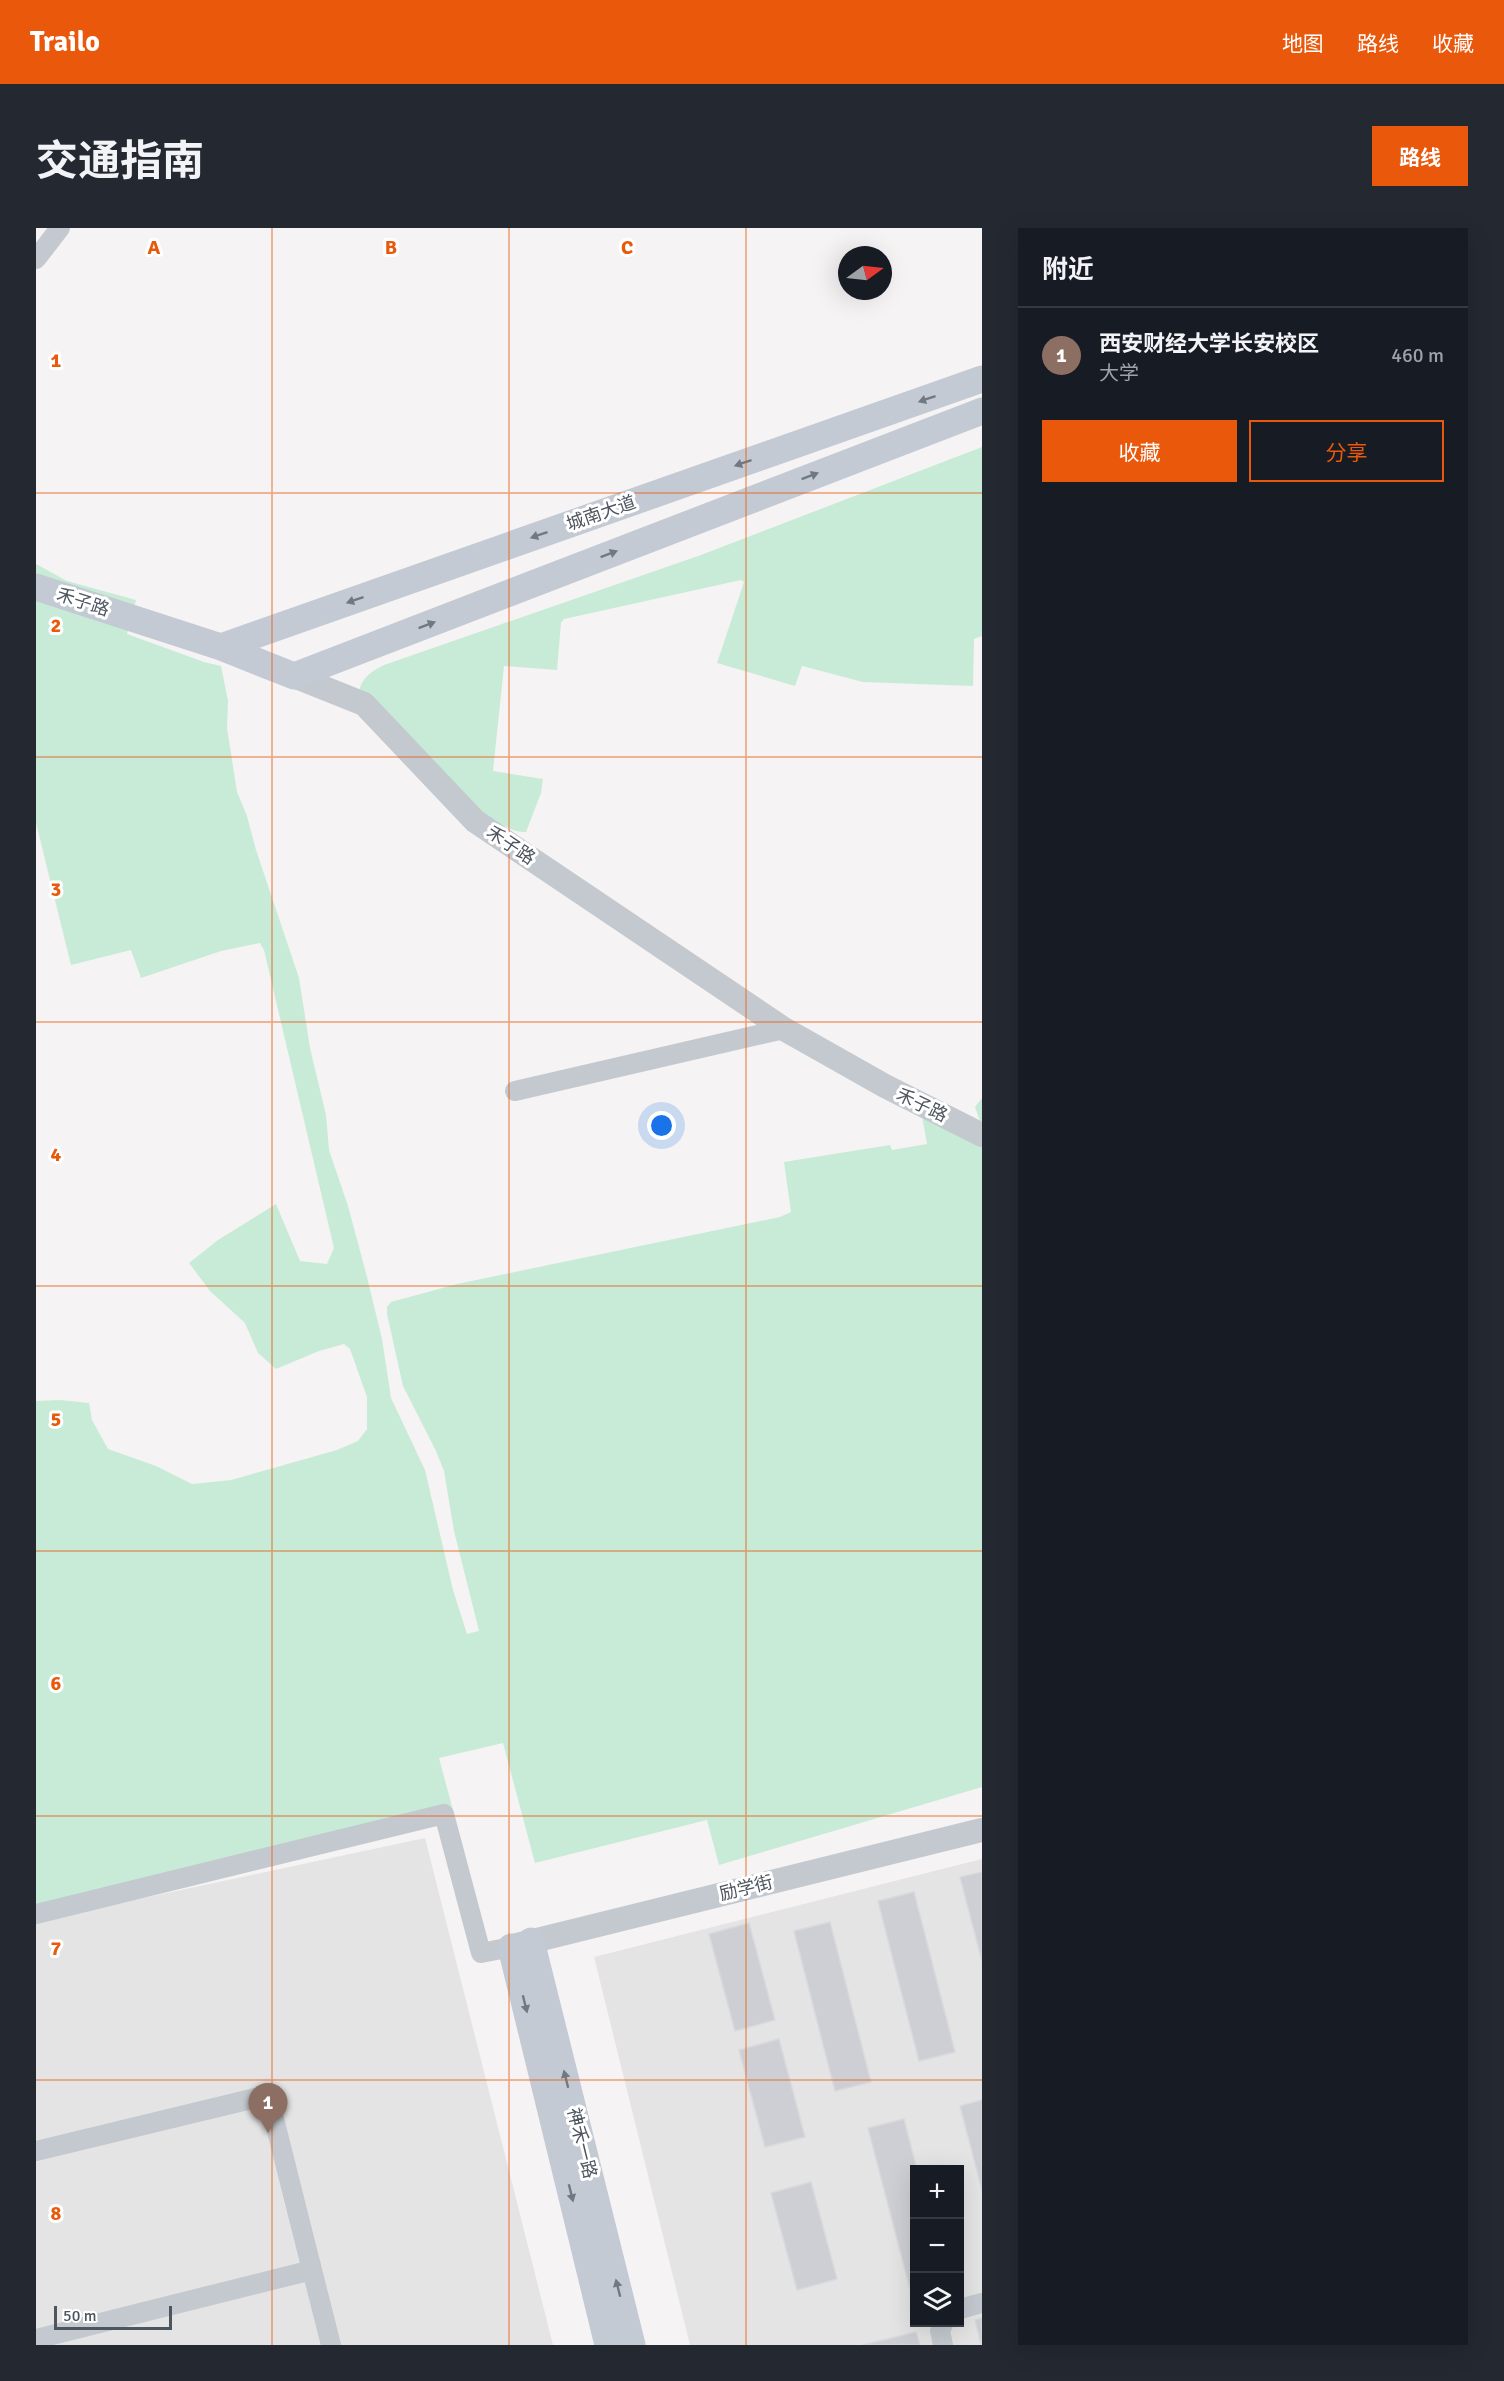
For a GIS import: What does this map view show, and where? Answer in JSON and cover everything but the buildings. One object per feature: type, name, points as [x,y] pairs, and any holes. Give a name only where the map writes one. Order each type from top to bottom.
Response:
[{"type":"main road","name":"城南大道","points":[[221,647],[982,379]]},
{"type":"main road","points":[[294,676],[982,411]]},
{"type":"main road","name":"禾子路","points":[[36,587],[221,647],[294,676]]},
{"type":"main road","name":"神禾一路","points":[[521,1944],[608,2345]]},
{"type":"main road","name":"神禾一路","points":[[521,1944],[632,2345]]},
{"type":"street","points":[[36,259],[60,228]]},
{"type":"street","name":"禾子路","points":[[294,676],[364,704],[476,821],[784,1029],[885,1086],[982,1135]]},
{"type":"street","points":[[515,1091],[784,1029]]},
{"type":"street","points":[[36,1914],[444,1814],[481,1953],[521,1944]]},
{"type":"street","name":"励学街","points":[[521,1944],[982,1830]]},
{"type":"street","points":[[36,2151],[268,2095],[331,2345]]},
{"type":"street","points":[[36,2339],[312,2270]]},
{"type":"street","points":[[964,2308],[982,2303]]},
{"type":"street","points":[[942,2327],[940,2331],[944,2345]]},
{"type":"shaded area","points":[[425,1838],[553,2345],[36,2345],[36,1921]]},
{"type":"shaded area","points":[[982,1859],[982,2345],[690,2345],[594,1957]]},
{"type":"green space","points":[[982,447],[982,636],[974,639],[973,686],[863,682],[802,666],[795,686],[717,663],[744,582],[741,580],[564,619],[561,623],[557,670],[504,666],[493,771],[543,779],[541,793],[526,832],[509,828],[488,816],[464,797],[414,750],[359,692],[368,676],[384,665],[701,555]]},
{"type":"green space","points":[[36,564],[67,581],[136,600],[127,634],[221,666],[228,701],[227,728],[237,792],[247,816],[256,850],[299,978],[310,1048],[326,1115],[329,1150],[348,1206],[366,1273],[382,1339],[391,1398],[425,1470],[453,1590],[467,1634],[479,1631],[454,1531],[444,1471],[403,1386],[387,1314],[387,1307],[391,1302],[457,1284],[780,1217],[791,1212],[784,1162],[890,1145],[892,1150],[927,1144],[922,1116],[981,1124],[975,1107],[982,1098],[982,1787],[719,1865],[707,1820],[535,1863],[503,1743],[439,1758],[454,1814],[36,1907],[36,1401],[60,1400],[89,1403],[92,1420],[108,1449],[156,1466],[192,1484],[231,1480],[337,1450],[358,1441],[367,1429],[367,1397],[350,1349],[344,1344],[319,1351],[276,1369],[258,1353],[245,1323],[210,1291],[189,1263],[218,1240],[276,1204],[300,1261],[327,1264],[334,1248],[264,950],[260,943],[221,951],[141,978],[131,950],[71,965],[36,823]]},
{"type":"place","name":"西安财经大学长安校区","points":[[268,2133]]}]
